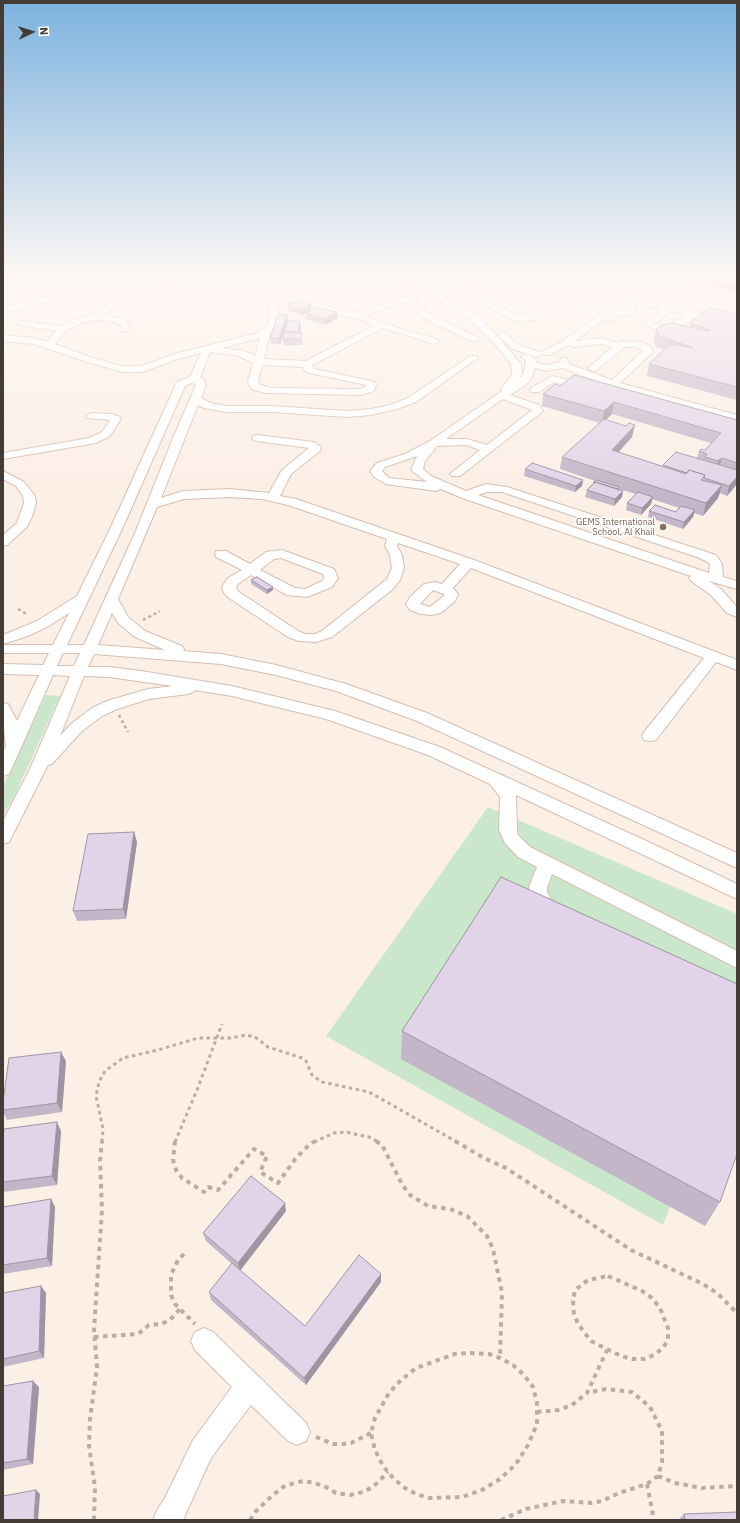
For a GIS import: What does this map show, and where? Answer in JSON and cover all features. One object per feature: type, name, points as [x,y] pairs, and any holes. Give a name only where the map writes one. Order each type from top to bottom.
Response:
[{"type":"street","points":[[57,348],[87,359],[129,370],[149,368],[171,358],[211,348]]},
{"type":"street","points":[[262,348],[253,383],[256,388],[264,390],[361,392],[371,388],[371,384],[366,382],[312,371],[307,367],[308,364]]},
{"type":"street","points":[[207,349],[241,353],[258,362],[308,364],[339,348]]},
{"type":"street","points":[[501,395],[514,381],[518,369],[512,358],[503,348]]},
{"type":"street","points":[[508,348],[515,352],[556,355],[563,362],[612,384],[737,418]]},
{"type":"street","points":[[520,348],[537,353]]},
{"type":"street","points":[[530,348],[537,353]]},
{"type":"street","points":[[546,348],[537,353],[527,377],[519,385],[501,395],[434,443],[409,456],[381,465],[376,471],[378,475],[386,481],[428,486],[461,493],[486,488],[503,489],[707,556],[714,561],[717,568],[716,578]]},
{"type":"street","points":[[537,353],[536,366],[556,368],[563,362],[567,348]]},
{"type":"street","points":[[593,368],[617,348]]},
{"type":"street","points":[[612,384],[648,352],[646,348]]},
{"type":"street","points":[[194,380],[207,349]]},
{"type":"street","points":[[195,399],[208,406],[226,409],[283,410],[347,414],[371,412],[394,407],[412,400],[473,358]]},
{"type":"street","points":[[581,365],[621,376]]},
{"type":"street","points":[[519,385],[542,392],[552,378],[737,428]]},
{"type":"street","points":[[3,770],[58,648],[126,508],[181,384],[187,380],[200,381],[202,384],[178,438],[154,504],[79,671],[38,769],[3,837]]},
{"type":"street","points":[[563,390],[572,383]]},
{"type":"street","points":[[456,474],[538,410],[535,407],[501,395]]},
{"type":"street","points":[[3,456],[92,441],[106,434],[116,419],[112,417],[91,416]]},
{"type":"street","points":[[257,438],[310,444],[315,447],[314,451],[297,462],[286,472],[273,497]]},
{"type":"street","points":[[489,449],[467,442],[434,443],[420,460],[417,470],[427,478],[461,493],[685,570],[737,585]]},
{"type":"street","points":[[3,474],[20,484],[28,496],[30,503],[29,510],[22,525],[3,542]]},
{"type":"street","points":[[162,482],[174,490],[193,494]]},
{"type":"street","points":[[154,504],[172,497],[193,494],[241,493],[273,497],[292,502],[469,564],[737,665]]},
{"type":"street","points":[[222,554],[251,570],[297,593],[315,591],[327,584],[331,578],[326,569],[282,554],[271,555],[251,570],[230,584],[229,590],[293,634],[304,638],[316,638],[327,634],[388,586],[393,580],[398,568],[396,555],[391,546],[391,543],[395,537]]},
{"type":"street","points":[[685,570],[684,559],[689,550]]},
{"type":"street","points":[[445,588],[469,564]]},
{"type":"street","points":[[685,570],[708,585],[720,595],[732,610],[737,613]]},
{"type":"street","points":[[3,640],[42,624],[83,598]]},
{"type":"street","points":[[111,599],[123,620],[140,634],[200,657]]},
{"type":"street","points":[[3,649],[89,649],[200,657],[243,663],[307,677],[398,707],[450,729],[737,861]]},
{"type":"street","points":[[650,736],[713,656]]},
{"type":"street","points":[[3,669],[109,672],[210,687],[296,706],[350,721],[434,751],[495,778],[737,892]]},
{"type":"street","points":[[38,769],[76,728],[97,712],[112,705],[148,694],[210,687]]},
{"type":"street","points":[[3,708],[11,723],[14,747]]},
{"type":"street","points":[[495,778],[505,790],[508,797],[506,821],[511,838],[524,852],[737,960]]},
{"type":"street","points":[[547,865],[538,887],[539,898],[548,908],[568,918]]},
{"type":"street","points":[[204,1341],[298,1432]]},
{"type":"street","points":[[167,1520],[175,1508],[202,1449],[249,1386]]},
{"type":"path","points":[[112,705],[128,732]]},
{"type":"path","points":[[222,1024],[197,1090],[174,1144],[173,1160],[176,1170],[182,1178],[204,1192],[208,1188],[218,1190],[254,1149],[267,1156],[260,1172],[278,1183],[296,1158],[309,1145],[321,1138],[334,1133],[346,1132],[369,1137],[382,1146],[391,1160],[397,1176],[410,1195],[428,1206],[450,1209],[467,1216],[487,1236],[493,1249],[502,1294],[500,1358]]},
{"type":"path","points":[[94,1520],[95,1487],[89,1446],[90,1418],[97,1367],[94,1337],[100,1258],[102,1210],[100,1161],[103,1129],[96,1096],[98,1082],[105,1071],[123,1058],[158,1050],[191,1039],[231,1038],[251,1035],[268,1047],[302,1058],[306,1062],[312,1075],[322,1082],[369,1092],[484,1158],[506,1168],[631,1250],[703,1284],[717,1293],[737,1313]]},
{"type":"path","points":[[184,1254],[174,1267],[170,1285],[175,1304],[207,1336],[204,1341]]},
{"type":"path","points":[[608,1276],[642,1291],[652,1298],[660,1308],[665,1318],[668,1328],[668,1340],[663,1348],[644,1360],[632,1360],[607,1350],[591,1341],[583,1333],[574,1314],[573,1301],[575,1290],[585,1282],[597,1277],[608,1276]]},
{"type":"path","points":[[94,1337],[138,1334],[149,1325],[161,1324],[170,1320],[180,1310]]},
{"type":"path","points":[[537,1412],[558,1410],[572,1405],[587,1393],[607,1350]]},
{"type":"path","points":[[470,1352],[489,1354],[500,1358],[524,1375],[533,1387],[538,1403],[537,1412],[537,1424],[528,1446],[516,1464],[500,1479],[482,1490],[462,1497],[429,1498],[404,1488],[388,1472],[375,1450],[372,1433],[375,1418],[380,1405],[389,1393],[401,1380],[416,1368],[455,1354],[470,1352]]},
{"type":"path","points":[[501,1520],[526,1509],[563,1501],[592,1503],[602,1501],[619,1493],[646,1484],[658,1476],[662,1462],[662,1431],[650,1407],[632,1392],[606,1389],[587,1393]]},
{"type":"path","points":[[298,1432],[302,1426],[324,1441],[342,1444],[351,1443],[372,1433]]},
{"type":"path","points":[[250,1520],[256,1511],[273,1495],[283,1487],[294,1483],[304,1481],[314,1483],[324,1486],[336,1493],[350,1495],[363,1492],[373,1486],[388,1472]]},
{"type":"path","points":[[658,1476],[675,1483],[702,1488],[737,1486]]},
{"type":"path","points":[[646,1484],[654,1520]]},
{"type":"green space","points":[[46,695],[60,696],[16,793],[3,816],[3,786]]},
{"type":"green space","points":[[488,807],[737,914],[737,1035],[663,1225],[326,1036]]},
{"type":"building","points":[[666,348],[737,348],[737,387],[649,364]]},
{"type":"building","points":[[574,375],[737,420],[737,463],[722,458],[718,461],[705,457],[707,454],[699,451],[701,449],[705,450],[721,433],[614,402],[604,411],[543,394],[555,384],[560,386]]},
{"type":"building","points":[[604,419],[626,426],[629,423],[635,425],[612,450],[686,474],[689,470],[705,475],[701,480],[722,485],[706,503],[562,457]]},
{"type":"building","points":[[676,452],[737,470],[737,477],[729,486],[704,478],[705,475],[689,470],[687,473],[663,465]]},
{"type":"building","points":[[532,463],[583,480],[576,486],[525,469]]},
{"type":"building","points":[[596,480],[619,487],[618,489],[595,482],[593,483]]},
{"type":"building","points":[[595,482],[623,491],[615,499],[587,490]]},
{"type":"building","points":[[638,492],[653,497],[642,508],[627,503]]},
{"type":"building","points":[[655,505],[676,512],[681,506],[695,510],[684,522],[649,511]]},
{"type":"building","points":[[257,577],[273,587],[267,590],[251,580]]},
{"type":"building","points":[[134,832],[123,909],[73,911],[88,834]]},
{"type":"building","points":[[501,877],[737,984],[737,1154],[720,1202],[402,1031]]},
{"type":"building","points":[[61,1052],[57,1103],[3,1110],[9,1058]]},
{"type":"building","points":[[57,1122],[52,1176],[3,1182],[4,1129]]},
{"type":"building","points":[[251,1176],[285,1203],[238,1263],[203,1233]]},
{"type":"building","points":[[51,1199],[47,1258],[3,1265],[3,1207]]},
{"type":"building","points":[[359,1255],[381,1274],[304,1378],[209,1292],[232,1263],[305,1326]]},
{"type":"building","points":[[41,1286],[39,1351],[3,1359],[3,1293]]},
{"type":"building","points":[[33,1381],[27,1459],[3,1463],[3,1386]]},
{"type":"building","points":[[36,1490],[34,1520],[3,1520],[3,1496]]},
{"type":"building","points":[[737,1512],[737,1520],[685,1520],[684,1514]]},
{"type":"place","name":"GEMS International School, Al Khail","points":[[663,527]]}]
